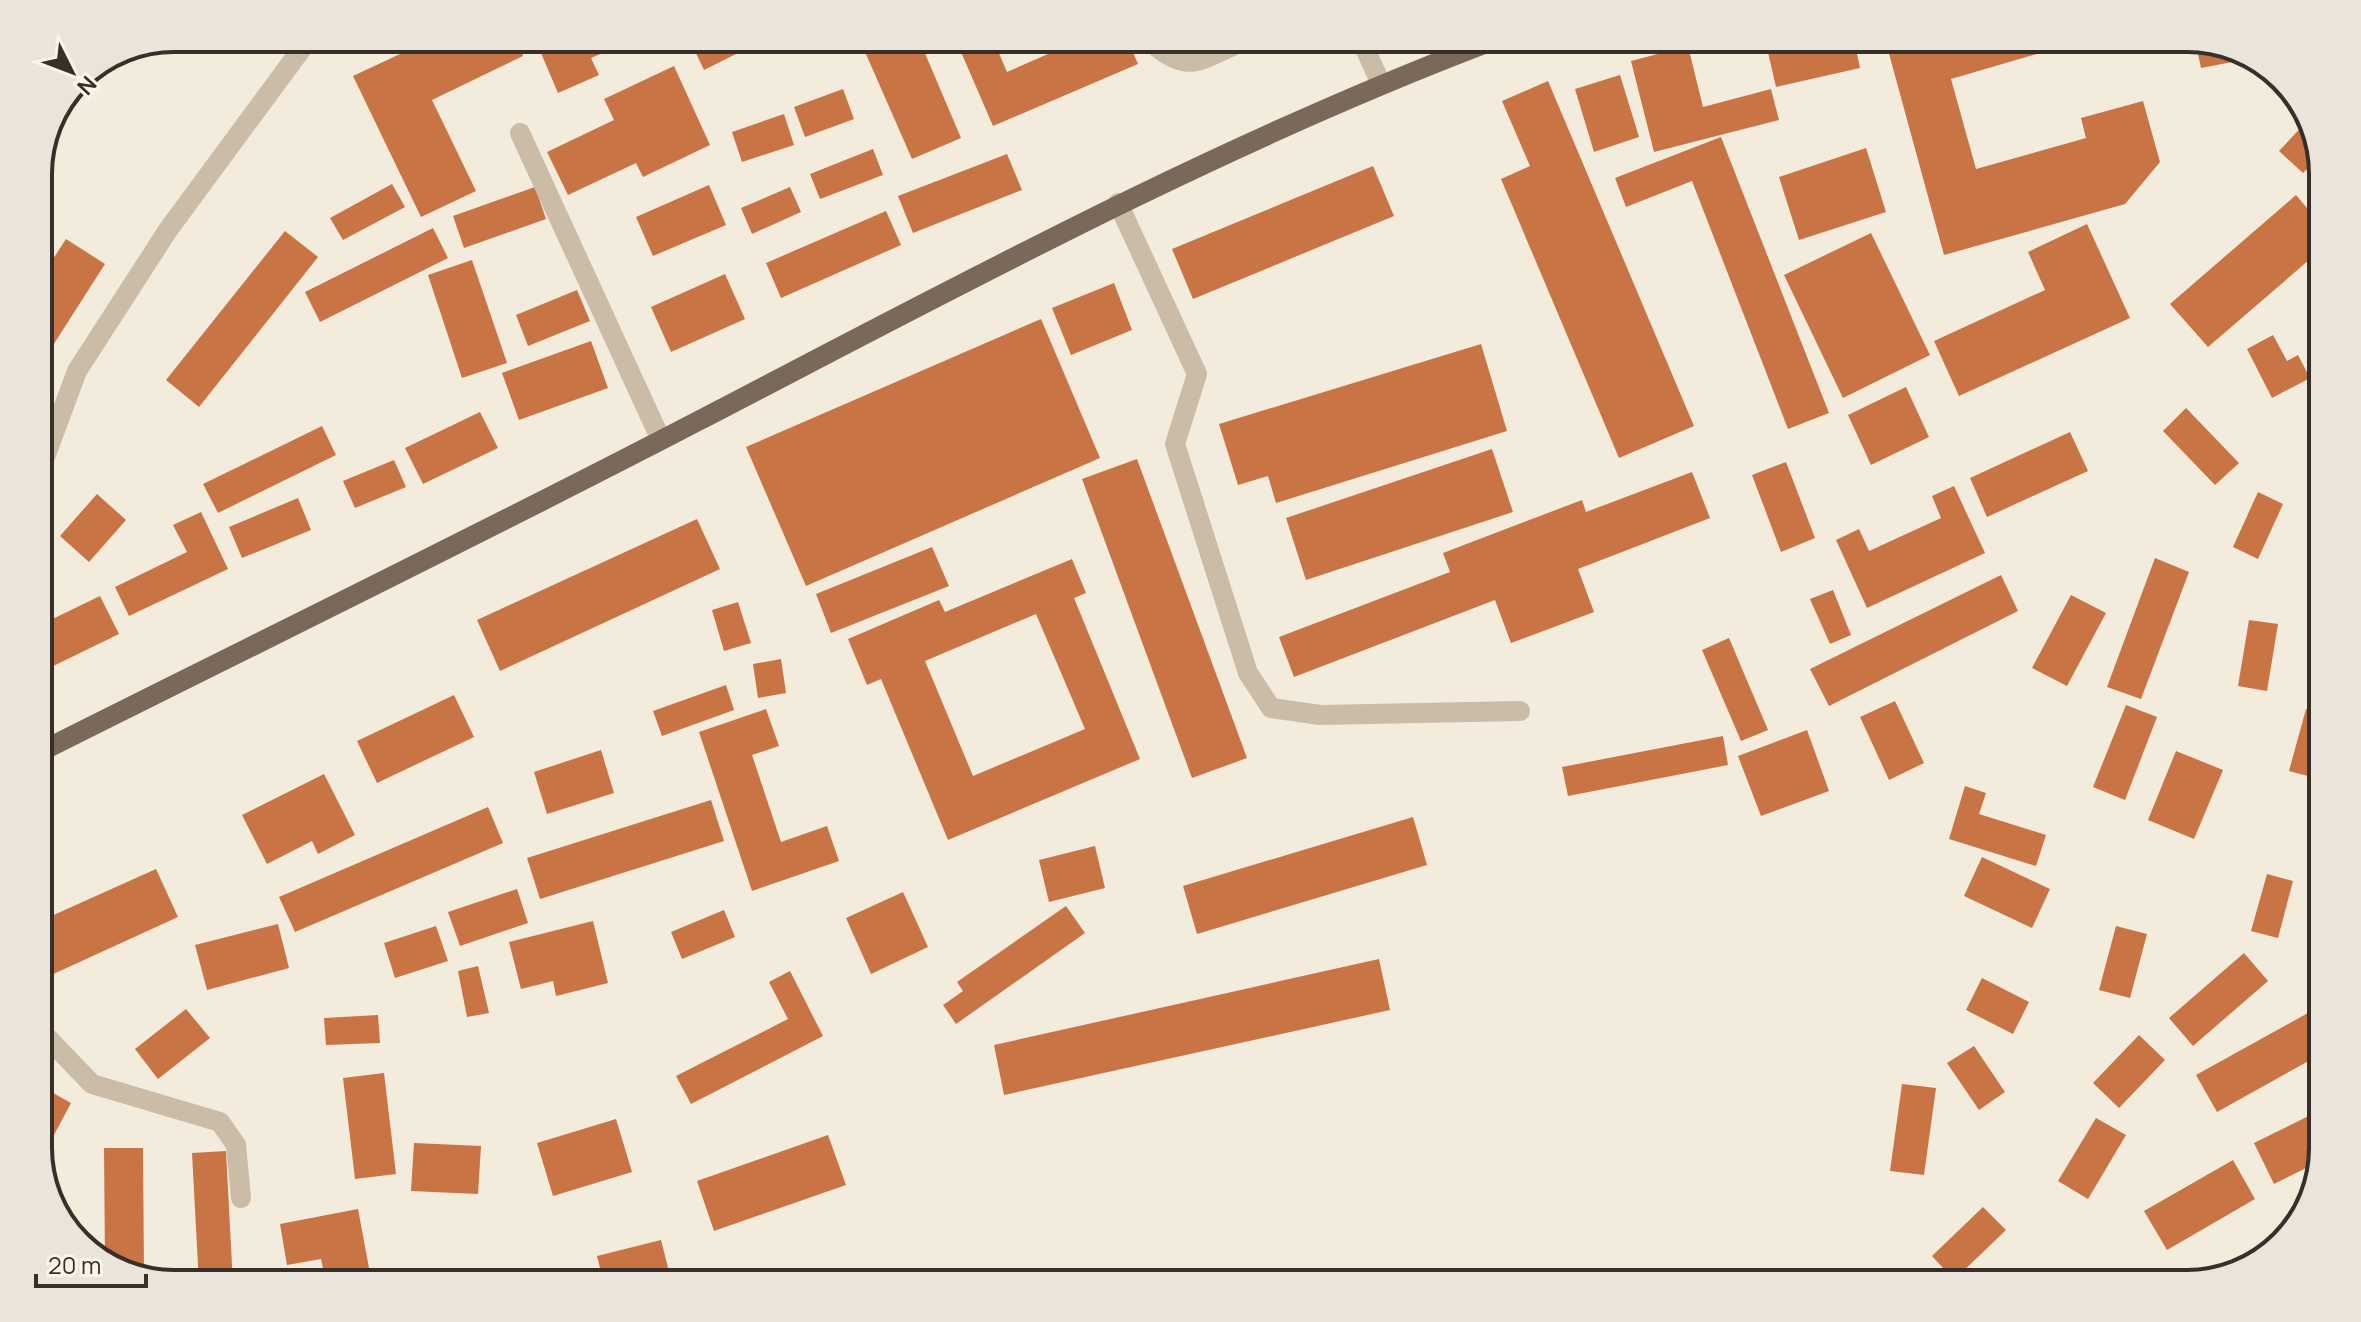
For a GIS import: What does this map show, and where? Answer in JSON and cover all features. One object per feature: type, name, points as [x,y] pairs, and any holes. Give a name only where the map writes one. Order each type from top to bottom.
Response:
[{"type":"main road","points":[[52,746],[661,440],[1118,203],[1381,84],[1464,52]]},
{"type":"street","points":[[52,438],[77,371],[168,230],[299,52]]},
{"type":"street","points":[[1162,52],[1173,61],[1191,64],[1218,52]]},
{"type":"street","points":[[1367,52],[1381,84]]},
{"type":"street","points":[[520,133],[661,440]]},
{"type":"street","points":[[1118,203],[1197,374],[1175,444],[1248,673],[1271,708],[1320,715],[1520,711]]},
{"type":"street","points":[[52,1043],[92,1084],[220,1122],[236,1145],[241,1198]]},
{"type":"building","points":[[404,52],[521,52],[523,56],[432,100],[476,191],[421,217],[353,76]]},
{"type":"building","points":[[541,52],[605,52],[591,58],[599,75],[558,93]]},
{"type":"building","points":[[695,52],[740,52],[704,70]]},
{"type":"building","points":[[865,52],[924,52],[961,138],[912,159]]},
{"type":"building","points":[[961,52],[998,52],[1007,72],[1053,52],[1133,52],[1138,64],[993,126]]},
{"type":"building","points":[[1665,52],[1689,52],[1703,107],[1771,89],[1779,120],[1654,152],[1631,61]]},
{"type":"building","points":[[1768,52],[1857,52],[1860,68],[1776,87]]},
{"type":"building","points":[[1889,52],[2044,52],[1951,79],[1976,169],[2086,138],[2081,118],[2143,101],[2160,162],[2125,204],[1944,255]]},
{"type":"building","points":[[2198,53],[2235,61],[2201,68]]},
{"type":"building","points":[[674,66],[710,145],[643,177],[636,163],[568,195],[547,152],[614,120],[604,99]]},
{"type":"building","points":[[1620,75],[1639,137],[1594,152],[1575,89]]},
{"type":"building","points":[[1548,81],[1694,426],[1619,458],[1501,179],[1530,166],[1502,101]]},
{"type":"building","points":[[843,89],[854,119],[805,137],[794,107]]},
{"type":"building","points":[[784,114],[794,145],[742,162],[732,132]]},
{"type":"building","points":[[2300,129],[2309,167],[2303,173],[2279,151]]},
{"type":"building","points":[[1721,137],[1829,413],[1788,429],[1692,181],[1626,207],[1615,178]]},
{"type":"building","points":[[1866,148],[1886,212],[1799,240],[1779,177]]},
{"type":"building","points":[[873,149],[883,175],[820,199],[810,174]]},
{"type":"building","points":[[1007,154],[1022,190],[913,233],[898,196]]},
{"type":"building","points":[[1373,166],[1394,216],[1193,299],[1172,249]]},
{"type":"building","points":[[392,184],[405,207],[343,240],[330,218]]},
{"type":"building","points":[[709,185],[726,225],[653,256],[636,217]]},
{"type":"building","points":[[535,187],[546,219],[464,248],[453,216]]},
{"type":"building","points":[[790,187],[801,212],[752,234],[741,208]]},
{"type":"building","points":[[2296,195],[2309,210],[2309,260],[2208,347],[2170,304]]},
{"type":"building","points":[[886,211],[901,245],[781,298],[766,263]]},
{"type":"building","points":[[2087,224],[2130,318],[1959,396],[1934,341],[2045,290],[2028,252]]},
{"type":"building","points":[[433,228],[448,258],[320,322],[305,292]]},
{"type":"building","points":[[285,231],[318,257],[199,407],[166,380]]},
{"type":"building","points":[[1871,233],[1930,355],[1843,398],[1784,275]]},
{"type":"building","points":[[66,239],[105,264],[52,347],[52,260]]},
{"type":"building","points":[[472,260],[507,363],[462,378],[428,275]]},
{"type":"building","points":[[725,274],[745,319],[671,352],[651,307]]},
{"type":"building","points":[[1114,283],[1132,330],[1071,355],[1052,308]]},
{"type":"building","points":[[577,290],[590,321],[528,346],[516,315]]},
{"type":"building","points":[[1041,319],[1100,458],[806,586],[746,447]]},
{"type":"building","points":[[2273,335],[2287,361],[2298,355],[2309,379],[2272,398],[2247,349]]},
{"type":"building","points":[[591,341],[608,388],[519,420],[502,373]]},
{"type":"building","points":[[1481,344],[1507,431],[1276,503],[1268,476],[1238,485],[1219,424]]},
{"type":"building","points":[[1906,387],[1929,437],[1871,465],[1848,415]]},
{"type":"building","points":[[2186,408],[2239,463],[2215,485],[2163,431]]},
{"type":"building","points":[[480,412],[498,448],[423,484],[405,448]]},
{"type":"building","points":[[322,426],[336,455],[218,513],[203,484]]},
{"type":"building","points":[[2070,432],[2088,471],[1987,517],[1970,478]]},
{"type":"building","points":[[1492,449],[1513,512],[1306,580],[1286,518]]},
{"type":"building","points":[[1137,459],[1247,758],[1192,778],[1082,479]]},
{"type":"building","points":[[394,460],[406,487],[355,508],[343,481]]},
{"type":"building","points":[[1786,462],[1815,538],[1781,552],[1752,475]]},
{"type":"building","points":[[1692,472],[1710,518],[1578,569],[1594,612],[1511,643],[1495,600],[1294,677],[1279,637],[1450,572],[1443,553],[1582,500],[1586,512]]},
{"type":"building","points":[[1954,486],[1985,553],[1867,608],[1836,540],[1859,529],[1869,551],[1941,518],[1932,496]]},
{"type":"building","points":[[2258,492],[2283,504],[2258,559],[2233,547]]},
{"type":"building","points":[[97,494],[126,520],[89,562],[60,536]]},
{"type":"building","points":[[298,498],[311,530],[242,558],[229,527]]},
{"type":"building","points":[[201,512],[228,569],[129,616],[115,587],[187,552],[173,525]]},
{"type":"building","points":[[697,519],[720,569],[500,671],[477,620]]},
{"type":"building","points":[[932,547],[949,586],[831,633],[816,594]]},
{"type":"building","points":[[2155,558],[2189,572],[2141,699],[2107,687]]},
{"type":"building","points":[[1072,559],[1086,593],[1074,598],[1140,759],[948,840],[881,679],[867,685],[848,639],[939,600],[945,612]],"holes":[[[1036,614],[1085,729],[973,776],[925,661]]]},
{"type":"building","points":[[2001,575],[2018,611],[1829,706],[1810,669]]},
{"type":"building","points":[[1833,590],[1851,635],[1830,644],[1810,599]]},
{"type":"building","points":[[2071,595],[2106,613],[2067,686],[2032,668]]},
{"type":"building","points":[[100,596],[119,634],[52,667],[52,619]]},
{"type":"building","points":[[738,602],[751,643],[724,651],[712,610]]},
{"type":"building","points":[[2249,620],[2278,624],[2267,691],[2238,686]]},
{"type":"building","points":[[1729,638],[1768,730],[1741,741],[1702,650]]},
{"type":"building","points":[[781,659],[786,693],[758,698],[753,664]]},
{"type":"building","points":[[726,685],[734,710],[662,736],[653,711]]},
{"type":"building","points":[[454,695],[474,737],[377,783],[357,741]]},
{"type":"building","points":[[1895,701],[1924,763],[1889,780],[1860,717]]},
{"type":"building","points":[[2126,705],[2157,717],[2125,800],[2093,787]]},
{"type":"building","points":[[766,709],[779,746],[752,755],[781,842],[827,826],[839,861],[752,891],[699,732]]},
{"type":"building","points":[[2306,709],[2309,710],[2309,776],[2289,771]]},
{"type":"building","points":[[1807,730],[1829,791],[1761,816],[1738,756]]},
{"type":"building","points":[[1723,736],[1728,765],[1568,796],[1562,767]]},
{"type":"building","points":[[601,750],[614,793],[547,814],[534,772]]},
{"type":"building","points":[[2176,751],[2223,770],[2194,839],[2148,820]]},
{"type":"building","points":[[324,774],[355,835],[318,854],[312,841],[267,864],[242,815]]},
{"type":"building","points":[[1965,786],[1986,793],[1979,814],[2046,835],[2036,866],[1949,839]]},
{"type":"building","points":[[711,800],[724,841],[540,899],[527,858]]},
{"type":"building","points":[[488,807],[503,843],[295,932],[279,897]]},
{"type":"building","points":[[1413,817],[1427,865],[1197,934],[1183,886]]},
{"type":"building","points":[[1095,846],[1105,888],[1049,902],[1039,860]]},
{"type":"building","points":[[1982,857],[2050,889],[2032,928],[1964,896]]},
{"type":"building","points":[[156,869],[178,917],[52,975],[52,916]]},
{"type":"building","points":[[2267,874],[2293,881],[2278,938],[2251,931]]},
{"type":"building","points":[[517,889],[528,923],[460,946],[448,912]]},
{"type":"building","points":[[903,892],[928,947],[871,974],[846,918]]},
{"type":"building","points":[[1066,906],[1085,933],[956,1024],[943,1005],[963,991],[957,982]]},
{"type":"building","points":[[724,910],[735,937],[682,959],[671,932]]},
{"type":"building","points":[[593,921],[608,983],[556,996],[553,981],[521,989],[509,942]]},
{"type":"building","points":[[278,924],[289,968],[207,990],[195,945]]},
{"type":"building","points":[[436,926],[448,961],[395,978],[384,943]]},
{"type":"building","points":[[2116,926],[2147,934],[2130,998],[2099,990]]},
{"type":"building","points":[[2244,953],[2268,981],[2193,1046],[2169,1018]]},
{"type":"building","points":[[1379,959],[1390,1010],[1004,1095],[994,1045]]},
{"type":"building","points":[[478,966],[489,1013],[467,1017],[458,971]]},
{"type":"building","points":[[790,971],[823,1036],[691,1104],[676,1076],[788,1019],[769,982]]},
{"type":"building","points":[[1982,978],[2029,1002],[2013,1034],[1966,1010]]},
{"type":"building","points":[[186,1009],[210,1038],[158,1079],[135,1049]]},
{"type":"building","points":[[2309,1012],[2309,1061],[2217,1112],[2196,1075]]},
{"type":"building","points":[[378,1015],[380,1043],[326,1045],[324,1018]]},
{"type":"building","points":[[2139,1035],[2165,1060],[2119,1108],[2093,1083]]},
{"type":"building","points":[[1974,1046],[2005,1092],[1979,1110],[1947,1063]]},
{"type":"building","points":[[384,1073],[396,1174],[355,1179],[343,1078]]},
{"type":"building","points":[[1902,1084],[1936,1088],[1924,1175],[1890,1171]]},
{"type":"building","points":[[52,1092],[71,1103],[52,1139]]},
{"type":"building","points":[[2309,1116],[2307,1167],[2274,1184],[2254,1143]]},
{"type":"building","points":[[2096,1118],[2126,1135],[2088,1199],[2058,1181]]},
{"type":"building","points":[[616,1119],[632,1172],[553,1196],[537,1143]]},
{"type":"building","points":[[828,1135],[846,1185],[714,1231],[697,1181]]},
{"type":"building","points":[[414,1143],[481,1146],[478,1194],[411,1191]]},
{"type":"building","points":[[104,1148],[143,1148],[144,1266],[105,1248]]},
{"type":"building","points":[[226,1151],[232,1270],[198,1270],[192,1153]]},
{"type":"building","points":[[2233,1160],[2255,1199],[2167,1250],[2144,1211]]},
{"type":"building","points":[[1983,1207],[2006,1230],[1964,1270],[1945,1270],[1932,1256]]},
{"type":"building","points":[[358,1209],[369,1270],[323,1270],[321,1259],[287,1265],[280,1224]]},
{"type":"building","points":[[661,1240],[669,1270],[600,1270],[597,1256]]}]
